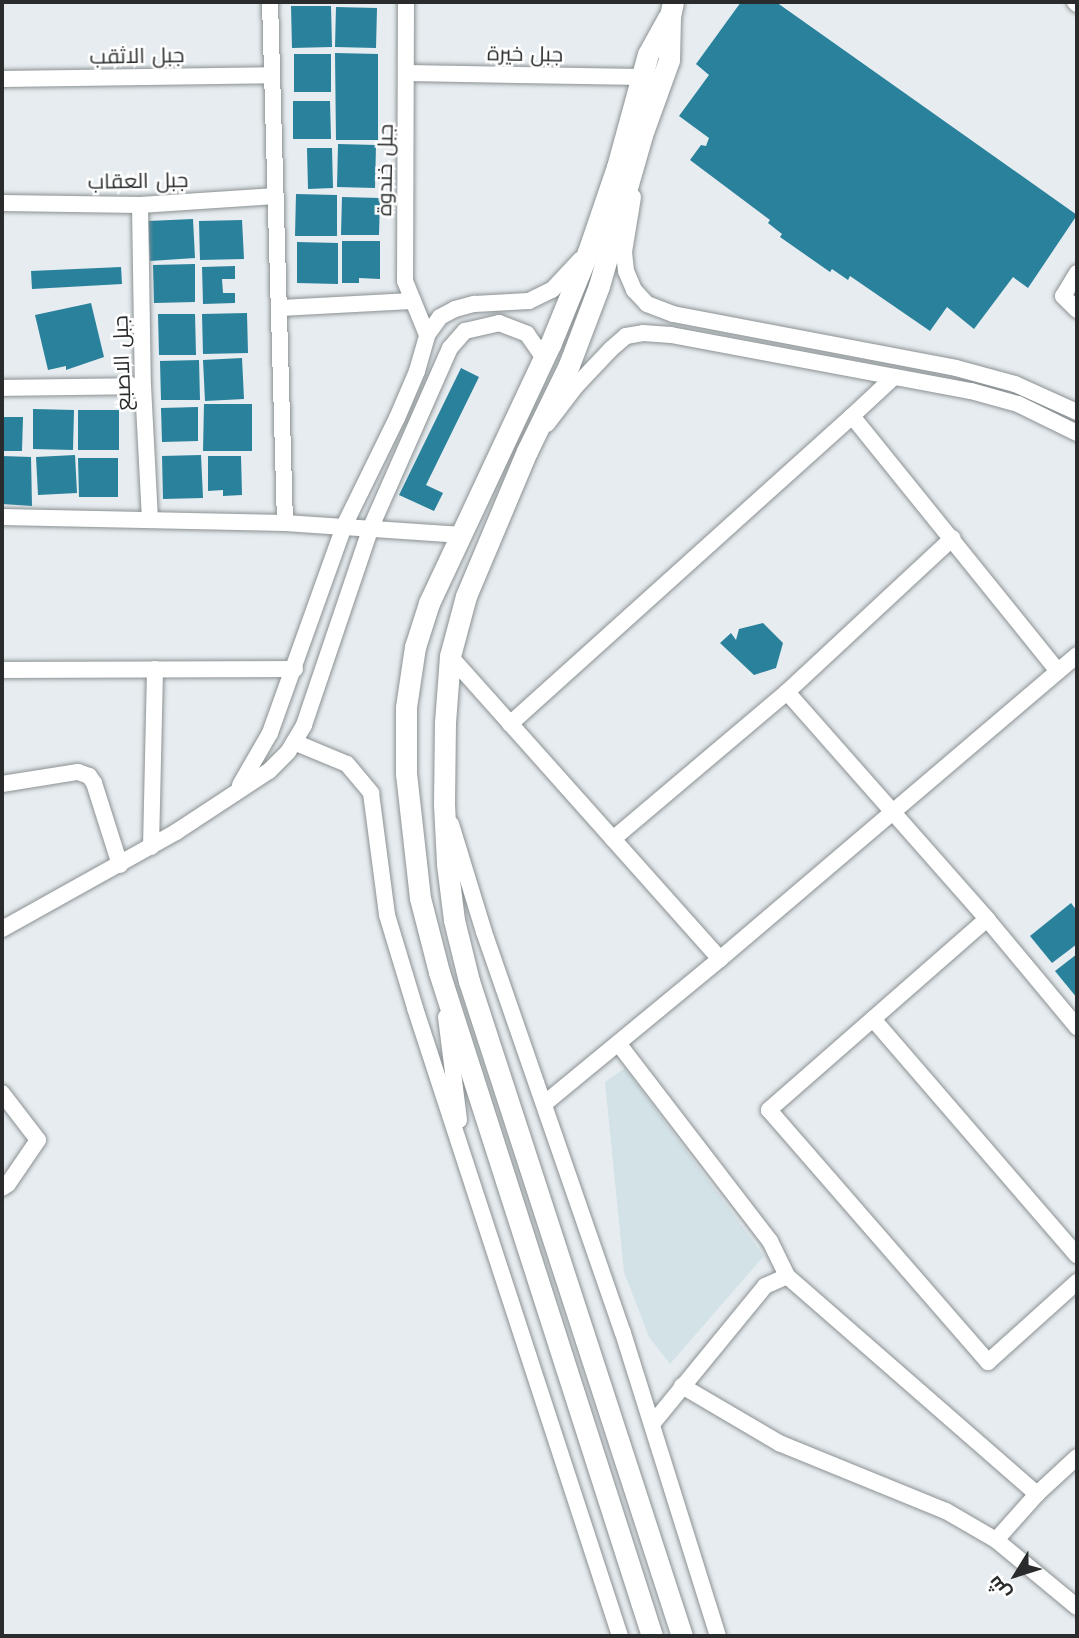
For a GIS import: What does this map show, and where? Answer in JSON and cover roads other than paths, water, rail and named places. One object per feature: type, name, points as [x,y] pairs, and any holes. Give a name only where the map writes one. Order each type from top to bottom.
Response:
[{"type":"main road","points":[[652,1636],[442,983],[420,898],[405,774],[406,707],[415,647],[429,603],[459,535],[494,470],[588,251],[617,167],[648,54],[671,9]]},
{"type":"main road","points":[[671,9],[669,60],[642,135],[599,286],[569,365],[527,451],[466,596],[450,656],[445,722],[444,804],[451,898],[469,981],[682,1636]]},
{"type":"street","points":[[270,2],[285,523]]},
{"type":"street","name":"جبل خندوة","points":[[406,2],[405,281],[427,335]]},
{"type":"street","name":"جبل خيرة","points":[[407,74],[642,77]]},
{"type":"street","name":"جبل الاثقب","points":[[2,79],[272,75]]},
{"type":"street","points":[[642,135],[624,251],[626,271],[634,290],[647,304],[673,314],[956,368],[1016,384],[1076,409]]},
{"type":"street","name":"جبل العقاب","points":[[2,203],[140,205],[276,196]]},
{"type":"street","name":"جبل الاصبع","points":[[140,205],[143,386],[150,520]]},
{"type":"street","points":[[239,787],[270,733],[344,526],[397,418],[417,371],[427,335],[440,317],[455,309],[474,304],[529,301],[552,290],[588,251]]},
{"type":"street","points":[[1077,273],[1063,296],[1077,310]]},
{"type":"street","points":[[279,308],[413,301]]},
{"type":"street","points":[[2,929],[151,847],[239,787],[269,771],[294,742],[313,699],[371,527],[450,348],[465,331],[499,323],[515,327],[527,334],[544,358]]},
{"type":"street","points":[[527,451],[576,386],[626,336],[643,333],[671,335],[971,391],[1018,404],[1077,433]]},
{"type":"street","points":[[510,724],[894,377]]},
{"type":"street","points":[[2,388],[143,386]]},
{"type":"street","points":[[852,416],[1058,671]]},
{"type":"street","points":[[2,517],[285,523],[459,535]]},
{"type":"street","points":[[613,839],[787,692],[953,538]]},
{"type":"street","points":[[544,1104],[720,960],[1077,654]]},
{"type":"street","points":[[450,656],[720,960]]},
{"type":"street","points":[[151,847],[155,669]]},
{"type":"street","points":[[2,670],[295,669]]},
{"type":"street","points":[[787,692],[987,919],[1077,1027]]},
{"type":"street","points":[[294,742],[347,764],[371,793],[387,915],[620,1636]]},
{"type":"street","points":[[2,784],[78,772],[89,776],[94,783],[120,865]]},
{"type":"street","points":[[444,804],[484,932],[653,1423],[718,1636]]},
{"type":"street","points":[[987,919],[769,1110],[988,1362],[1077,1282]]},
{"type":"street","points":[[442,983],[463,1155]]},
{"type":"street","points":[[873,1019],[1077,1255]]},
{"type":"street","points":[[618,1043],[770,1241],[787,1276],[1037,1494]]},
{"type":"street","points":[[2,1093],[38,1140],[8,1184],[2,1188]]},
{"type":"street","points":[[653,1423],[765,1286],[787,1276]]},
{"type":"street","points":[[682,1386],[779,1443],[946,1511],[996,1539],[1077,1607]]},
{"type":"street","points":[[996,1539],[1037,1494],[1077,1457]]}]
